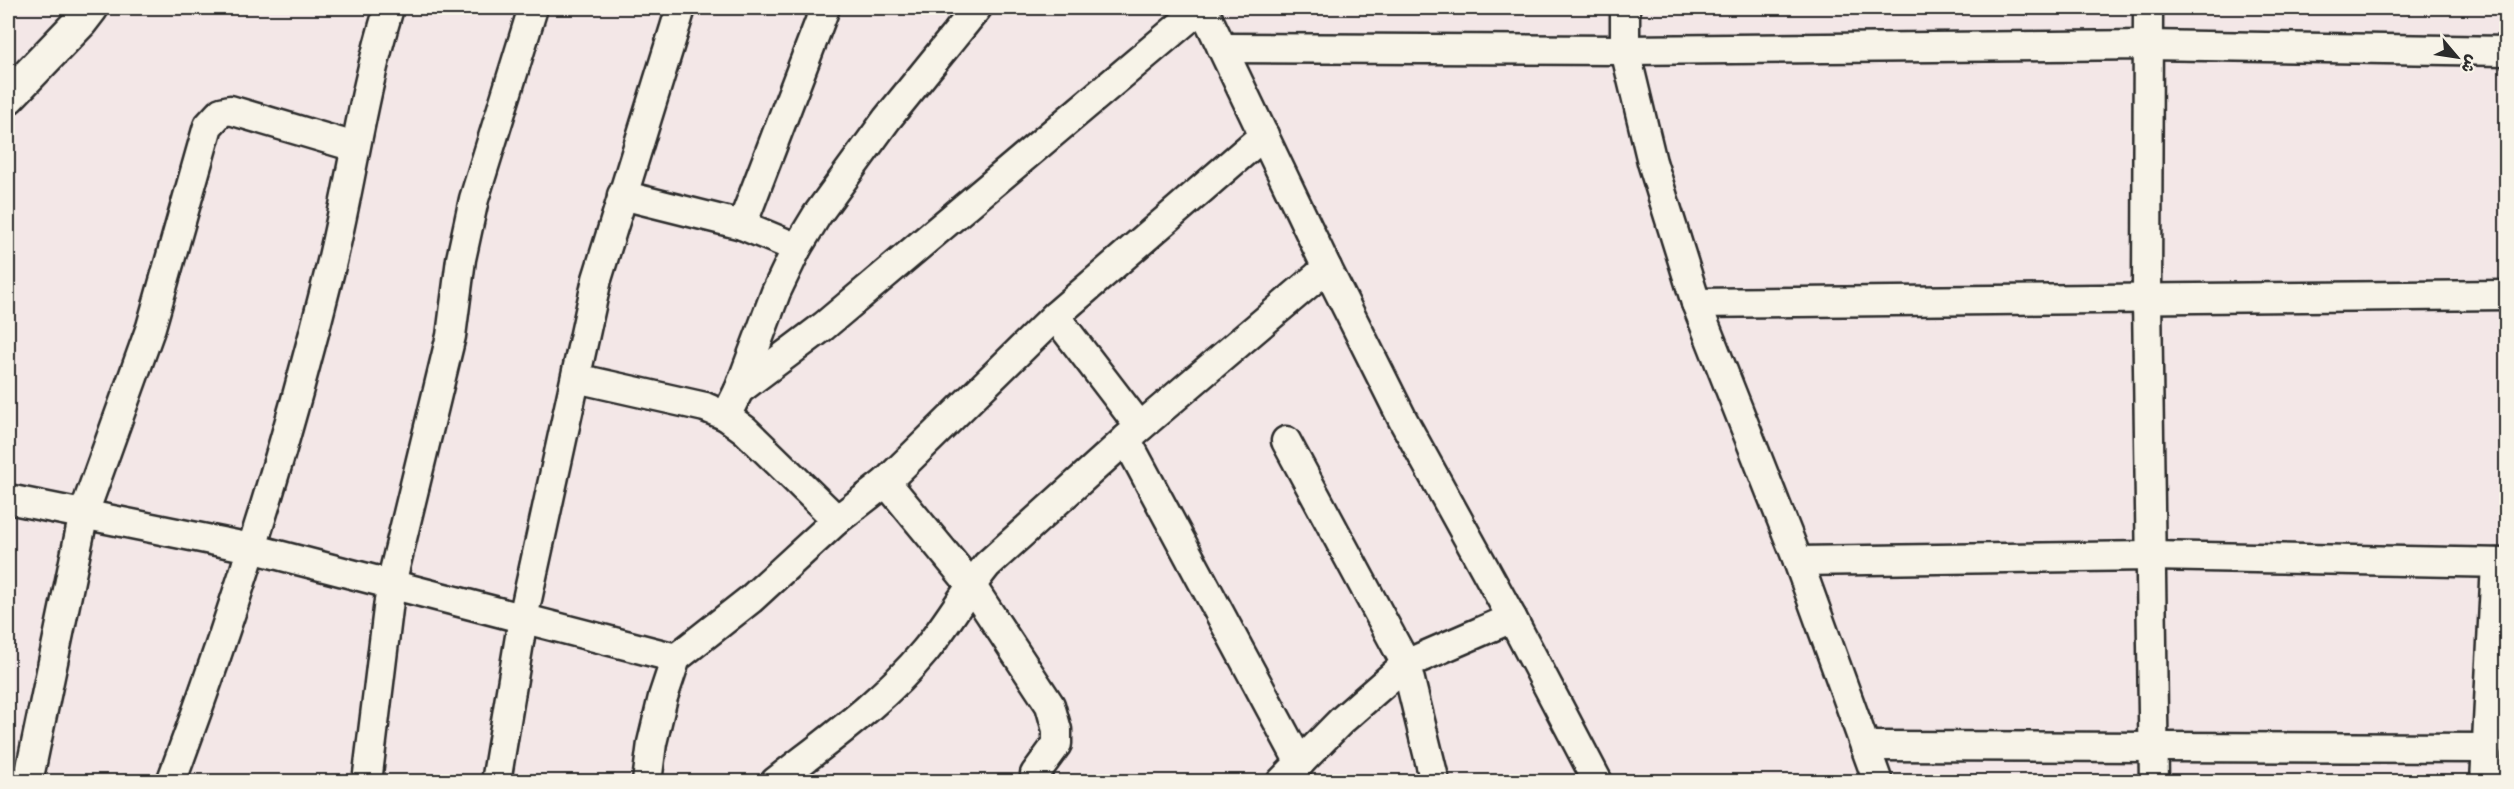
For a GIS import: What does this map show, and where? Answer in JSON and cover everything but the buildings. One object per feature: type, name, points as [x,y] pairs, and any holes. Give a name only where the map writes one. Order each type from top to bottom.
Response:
[{"type":"street","points":[[8,97],[91,8]]},
{"type":"street","points":[[171,782],[192,727],[251,548],[312,339],[329,272],[379,40],[389,8]]},
{"type":"street","points":[[367,782],[391,584],[451,336],[461,259],[474,199],[532,8]]},
{"type":"street","points":[[496,782],[523,618],[597,279],[681,8]]},
{"type":"street","points":[[742,225],[825,8]]},
{"type":"street","points":[[726,416],[739,390],[776,292],[797,248],[817,214],[886,119],[977,8]]},
{"type":"street","points":[[739,390],[824,326],[1202,8],[1403,420],[1512,618],[1598,782]]},
{"type":"street","points":[[1625,8],[1625,50],[1652,162],[1696,303],[1798,561],[1878,782]]},
{"type":"street","points":[[2148,8],[2147,299],[2154,782]]},
{"type":"street","points":[[1222,48],[1625,50],[2147,45],[2506,51]]},
{"type":"street","points":[[27,782],[84,513],[151,327],[208,126],[221,112],[230,110],[355,147]]},
{"type":"street","points":[[647,782],[652,743],[663,697],[676,658],[751,599],[837,520],[886,482],[1055,316],[1264,135]]},
{"type":"street","points":[[622,195],[742,225],[797,248]]},
{"type":"street","points":[[775,782],[847,726],[900,678],[943,628],[987,565],[1133,433],[1327,268]]},
{"type":"street","points":[[1696,303],[2506,295]]},
{"type":"street","points":[[1055,316],[1133,433],[1290,772],[1341,721],[1406,664],[1512,618]]},
{"type":"street","points":[[576,378],[705,407],[726,416],[745,430],[837,520]]},
{"type":"street","points":[[1286,441],[1406,664],[1435,782]]},
{"type":"street","points":[[886,482],[971,585],[1050,705],[1057,730],[1057,744],[1033,779]]},
{"type":"street","points":[[8,499],[251,548],[676,658]]},
{"type":"street","points":[[1798,561],[2150,556],[2501,563],[2485,782]]},
{"type":"street","points":[[1866,746],[2487,748]]}]
